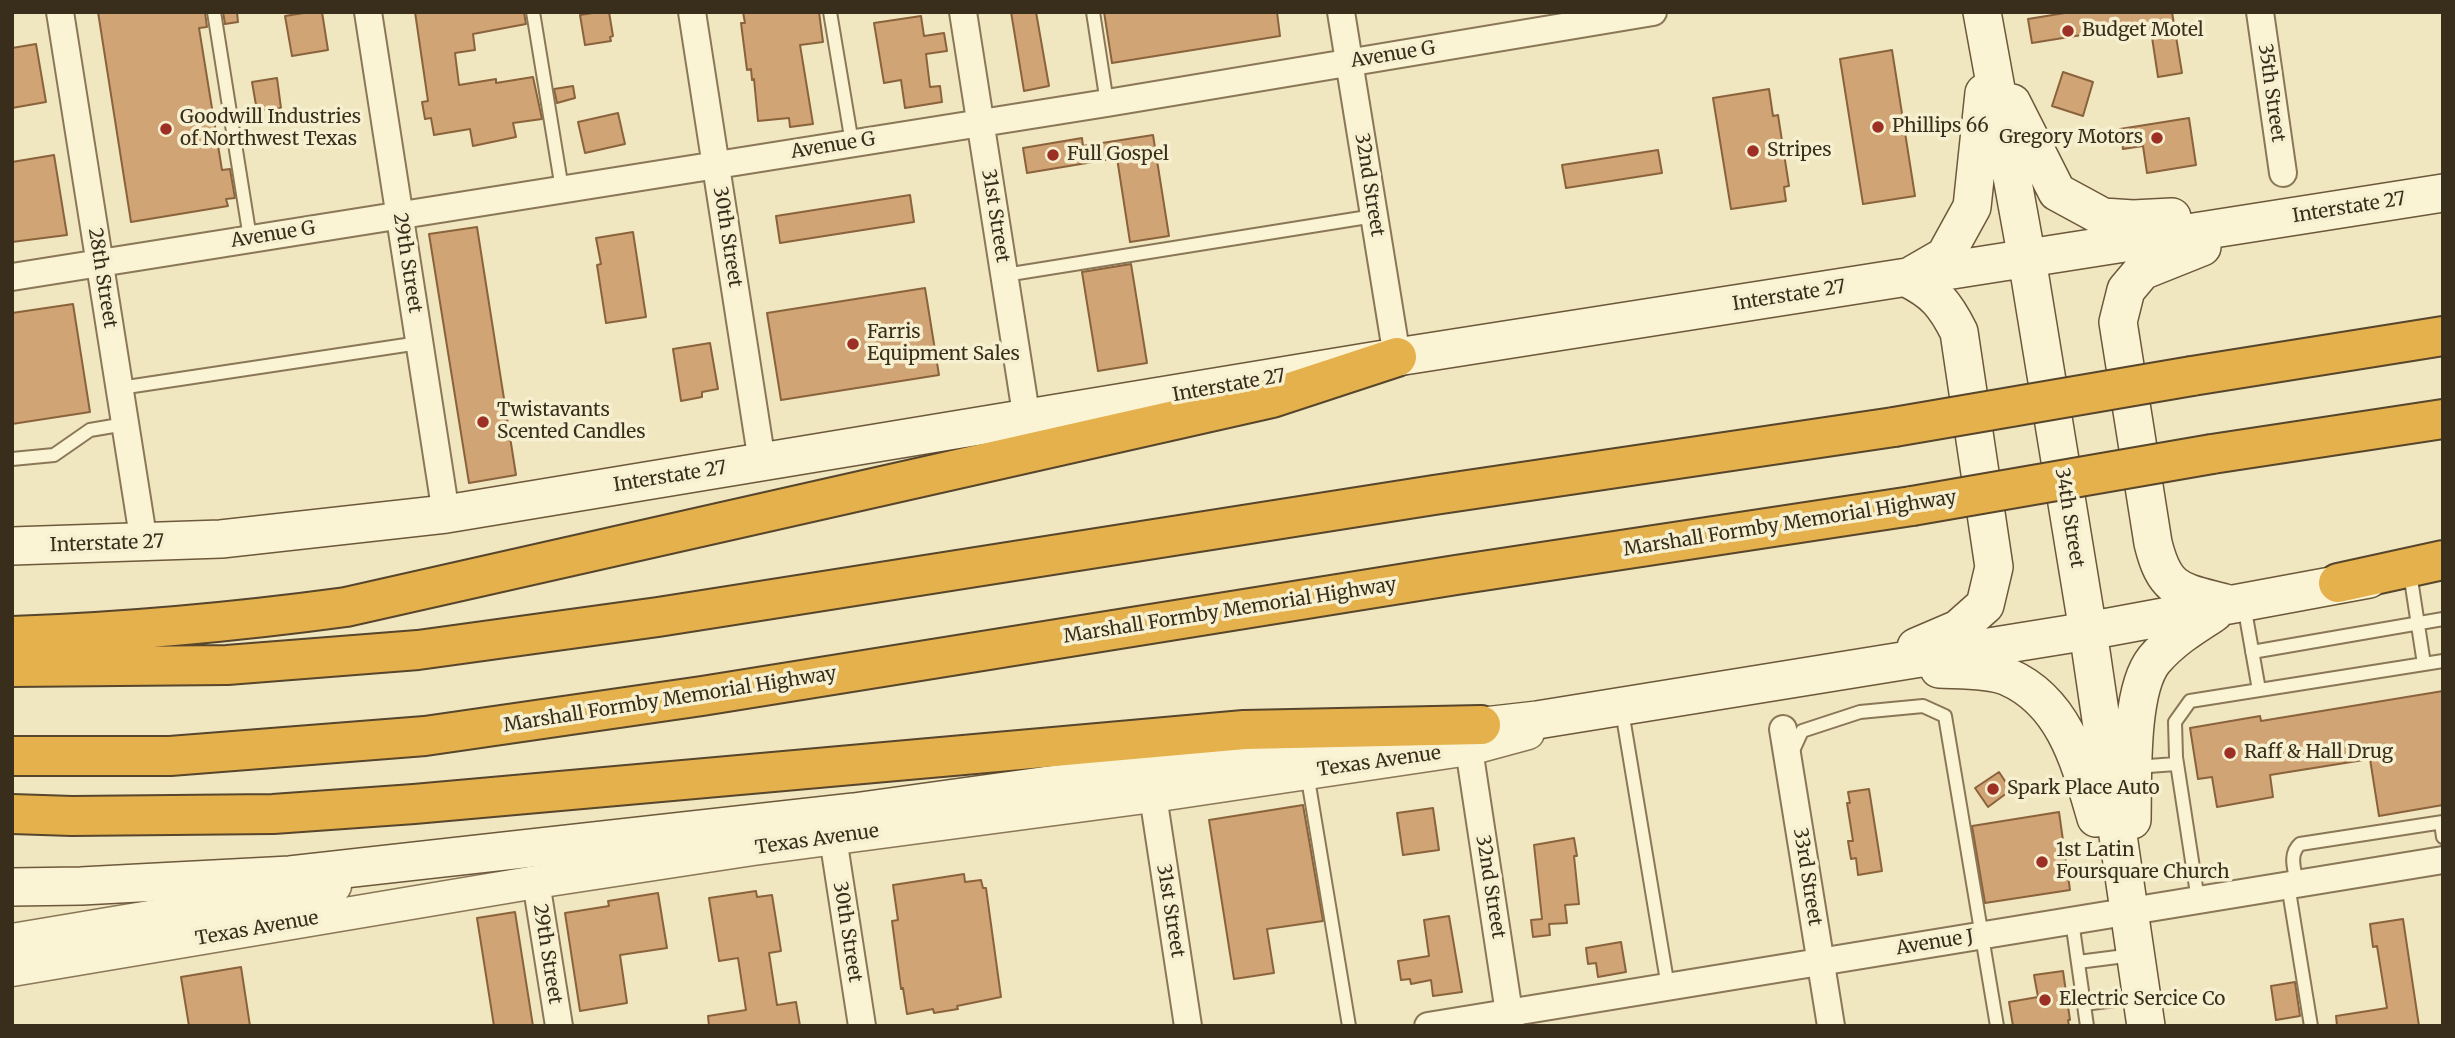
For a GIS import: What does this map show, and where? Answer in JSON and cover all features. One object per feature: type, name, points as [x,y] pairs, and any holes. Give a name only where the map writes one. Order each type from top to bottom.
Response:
[{"type":"highway","points":[[12,667],[227,665],[418,650],[672,615],[1447,493],[1894,427],[2443,336]]},
{"type":"highway","points":[[12,636],[89,633],[255,619],[346,607],[1272,398],[1397,357]]},
{"type":"highway","name":"Marshall Formby Memorial Highway","points":[[12,757],[170,756],[425,736],[702,696],[1443,577],[1912,506],[2212,454],[2443,419]]},
{"type":"highway","points":[[2338,583],[2432,567]]},
{"type":"highway","points":[[12,814],[272,814],[427,803],[1244,730],[1475,737]]},
{"type":"main road","name":"34th Street","points":[[1982,12],[2027,260],[2088,631],[2144,1011]]},
{"type":"main road","points":[[1989,51],[2031,144],[2057,192],[2103,217],[2185,217],[2255,224]]},
{"type":"main road","points":[[1907,278],[1945,256],[1972,206],[1989,51]]},
{"type":"main road","name":"Interstate 27","points":[[12,546],[234,538],[446,514],[1397,357],[2443,193]]},
{"type":"main road","points":[[2236,603],[2182,591],[2165,578],[2158,565],[2118,322],[2126,290],[2142,271],[2255,224]]},
{"type":"main road","points":[[1870,666],[1958,629],[1985,605],[1994,567],[1959,332],[1947,308],[1928,289],[1907,278]]},
{"type":"main road","points":[[12,887],[290,876],[838,826],[1475,737],[1537,720],[2088,631],[2338,583]]},
{"type":"main road","points":[[2128,912],[2140,692],[2152,662],[2181,633],[2236,603]]},
{"type":"main road","points":[[1870,666],[1966,670],[2006,676],[2033,691],[2052,709],[2081,768],[2128,912]]},
{"type":"street","name":"28th Street","points":[[60,12],[144,543]]},
{"type":"street","name":"29th Street","points":[[368,12],[446,514]]},
{"type":"street","name":"30th Street","points":[[692,12],[762,462]]},
{"type":"street","name":"31st Street","points":[[963,12],[1027,420]]},
{"type":"street","name":"32nd Street","points":[[1341,12],[1397,357]]},
{"type":"street","name":"Avenue G","points":[[12,277],[1107,103],[1615,15],[1653,12]]},
{"type":"street","name":"35th Street","points":[[2260,12],[2283,173]]},
{"type":"street","name":"33rd Street","points":[[1783,729],[1831,1026]]},
{"type":"street","name":"32nd Street","points":[[1475,737],[1510,1019]]},
{"type":"street","name":"Texas Avenue","points":[[12,970],[536,883],[838,826],[1153,796],[1307,773],[1475,737]]},
{"type":"street","name":"31st Street","points":[[1153,796],[1188,1026]]},
{"type":"street","name":"30th Street","points":[[838,826],[862,1026]]},
{"type":"street","points":[[12,940],[548,851],[838,826]]},
{"type":"street","name":"Avenue J","points":[[1428,1026],[1510,1019],[1668,987],[2443,860]]},
{"type":"street","name":"29th Street","points":[[536,883],[559,1026]]},
{"type":"lane","points":[[214,12],[250,238]]},
{"type":"lane","points":[[533,12],[562,189]]},
{"type":"lane","points":[[830,12],[852,143]]},
{"type":"lane","points":[[1093,12],[1107,103]]},
{"type":"lane","points":[[1004,275],[1374,216]]},
{"type":"lane","points":[[120,388],[419,343]]},
{"type":"lane","points":[[12,459],[54,454],[90,430],[125,424]]},
{"type":"lane","points":[[2424,664],[2418,623],[2432,567]]},
{"type":"lane","points":[[2236,603],[2252,652],[2259,690]]},
{"type":"lane","points":[[2252,652],[2443,619]]},
{"type":"lane","points":[[2198,900],[2176,764],[2175,722],[2190,701],[2443,661]]},
{"type":"lane","points":[[1788,760],[1802,730],[1860,712],[1923,706],[1945,716],[1997,1026]]},
{"type":"lane","points":[[1621,707],[1668,987]]},
{"type":"lane","points":[[2134,767],[2176,764]]},
{"type":"lane","points":[[1307,773],[1349,1026]]},
{"type":"lane","points":[[2311,1026],[2292,885],[2293,852],[2300,844],[2442,822],[2443,838]]},
{"type":"lane","points":[[2072,920],[2087,1026]]},
{"type":"lane","points":[[2078,962],[2135,955]]},
{"type":"lane","points":[[2084,1004],[2144,1011]]},
{"type":"building","name":"Goodwill Industries of Northwest Texas","points":[[98,12],[205,12],[207,27],[199,28],[222,170],[230,169],[235,198],[226,199],[228,206],[131,222]]},
{"type":"building","points":[[223,12],[237,12],[238,22],[225,24]]},
{"type":"building","points":[[322,12],[328,50],[292,56],[285,16]]},
{"type":"building","points":[[415,12],[524,12],[526,24],[473,34],[475,50],[455,53],[459,85],[533,77],[542,119],[513,123],[516,137],[473,146],[470,129],[434,135],[431,118],[425,119],[422,102],[428,101]]},
{"type":"building","points":[[609,12],[613,36],[610,37],[611,41],[585,45],[580,15]]},
{"type":"building","points":[[743,12],[819,12],[823,42],[800,45],[813,124],[790,127],[789,118],[758,121],[754,79],[752,80],[751,69],[747,70],[741,23],[745,23]]},
{"type":"building","points":[[1011,12],[1036,12],[1049,86],[1024,91]]},
{"type":"building","points":[[1104,12],[1277,12],[1280,36],[1112,63]]},
{"type":"building","name":"Budget Motel","points":[[2071,12],[2172,12],[2182,73],[2158,77],[2150,24],[2032,43],[2028,19]]},
{"type":"building","points":[[921,16],[924,36],[944,33],[947,51],[926,54],[930,87],[940,86],[942,102],[905,108],[901,80],[884,83],[874,23]]},
{"type":"building","points":[[36,44],[46,102],[12,108],[12,48]]},
{"type":"building","name":"Phillips 66","points":[[1892,50],[1915,196],[1863,204],[1840,59]]},
{"type":"building","points":[[2063,72],[2093,82],[2083,116],[2052,106]]},
{"type":"building","points":[[277,78],[281,108],[257,111],[252,82]]},
{"type":"building","points":[[573,86],[575,98],[557,103],[554,89]]},
{"type":"building","name":"Stripes","points":[[1769,89],[1773,116],[1778,115],[1789,186],[1784,187],[1786,201],[1731,209],[1713,98]]},
{"type":"building","points":[[618,113],[625,144],[585,153],[578,122]]},
{"type":"building","name":"Gregory Motors","points":[[2189,118],[2196,165],[2147,173],[2143,146],[2123,149],[2120,129]]},
{"type":"building","points":[[1153,135],[1169,236],[1130,242],[1117,158],[1027,173],[1023,148],[1082,138],[1083,146]]},
{"type":"building","points":[[1658,150],[1662,173],[1566,188],[1562,165]]},
{"type":"building","points":[[54,155],[67,235],[12,242],[12,162]]},
{"type":"building","points":[[910,195],[914,222],[780,243],[776,216]]},
{"type":"building","points":[[477,227],[516,475],[469,483],[429,234]]},
{"type":"building","points":[[633,232],[646,317],[606,323],[597,265],[601,264],[596,238]]},
{"type":"building","points":[[1131,264],[1147,363],[1098,371],[1082,272]]},
{"type":"building","name":"Farris Equipment Sales","points":[[925,288],[939,375],[781,400],[767,313]]},
{"type":"building","points":[[73,304],[90,412],[12,424],[12,313]]},
{"type":"building","points":[[710,343],[718,389],[702,392],[702,397],[681,401],[673,349]]},
{"type":"building","points":[[2443,691],[2443,805],[2379,816],[2370,759],[2270,775],[2273,797],[2217,807],[2212,777],[2198,779],[2190,728],[2260,716],[2261,721]]},
{"type":"building","name":"Spark Place Auto","points":[[1999,772],[2011,790],[1988,807],[1975,788]]},
{"type":"building","points":[[1869,789],[1882,871],[1858,875],[1856,858],[1851,859],[1848,841],[1853,841],[1847,803],[1850,803],[1848,792]]},
{"type":"building","points":[[1303,805],[1323,921],[1267,929],[1274,973],[1234,979],[1209,820]]},
{"type":"building","points":[[1433,808],[1439,850],[1403,855],[1397,813]]},
{"type":"building","name":"1st Latin Foursquare Church","points":[[2059,812],[2070,890],[1985,903],[1972,826]]},
{"type":"building","points":[[1574,838],[1579,904],[1565,905],[1567,923],[1549,924],[1550,935],[1533,937],[1531,920],[1542,919],[1534,845]]},
{"type":"building","points":[[964,874],[965,882],[981,880],[983,888],[986,888],[1001,997],[957,1006],[958,1009],[934,1013],[933,1009],[907,1014],[892,921],[898,920],[893,885]]},
{"type":"building","points":[[756,891],[757,897],[772,895],[781,951],[769,953],[777,1005],[796,1002],[800,1026],[709,1026],[708,1016],[746,1010],[738,958],[719,961],[709,898]]},
{"type":"building","points":[[658,893],[667,948],[620,955],[627,1003],[580,1011],[565,913],[609,906],[608,901]]},
{"type":"building","points":[[515,912],[533,1026],[494,1026],[477,918]]},
{"type":"building","points":[[1449,916],[1462,992],[1433,996],[1431,980],[1411,984],[1410,979],[1401,980],[1398,961],[1429,956],[1424,920]]},
{"type":"building","points":[[2403,919],[2419,1026],[2337,1026],[2336,1016],[2387,1008],[2377,946],[2373,947],[2370,924]]},
{"type":"building","points":[[1621,942],[1626,972],[1598,977],[1596,963],[1588,964],[1586,948]]},
{"type":"building","points":[[241,967],[250,1026],[189,1026],[181,977]]},
{"type":"building","name":"Electric Sercice Co","points":[[2063,971],[2069,1026],[2013,1026],[2009,1002],[2038,997],[2034,975]]},
{"type":"building","points":[[2295,982],[2300,1016],[2276,1020],[2271,986]]},
{"type":"place","name":"Budget Motel","points":[[2068,31]]},
{"type":"place","name":"Phillips 66","points":[[1878,127]]},
{"type":"place","name":"Goodwill Industries of Northwest Texas","points":[[166,129]]},
{"type":"place","name":"Gregory Motors","points":[[2157,138]]},
{"type":"place","name":"Stripes","points":[[1753,151]]},
{"type":"place","name":"Full Gospel","points":[[1053,155]]},
{"type":"place","name":"Farris Equipment Sales","points":[[853,344]]},
{"type":"place","name":"Twistavants Scented Candles","points":[[483,422]]},
{"type":"place","name":"Raff & Hall Drug","points":[[2230,753]]},
{"type":"place","name":"Spark Place Auto","points":[[1993,789]]},
{"type":"place","name":"1st Latin Foursquare Church","points":[[2042,862]]},
{"type":"place","name":"Electric Sercice Co","points":[[2045,1000]]}]
